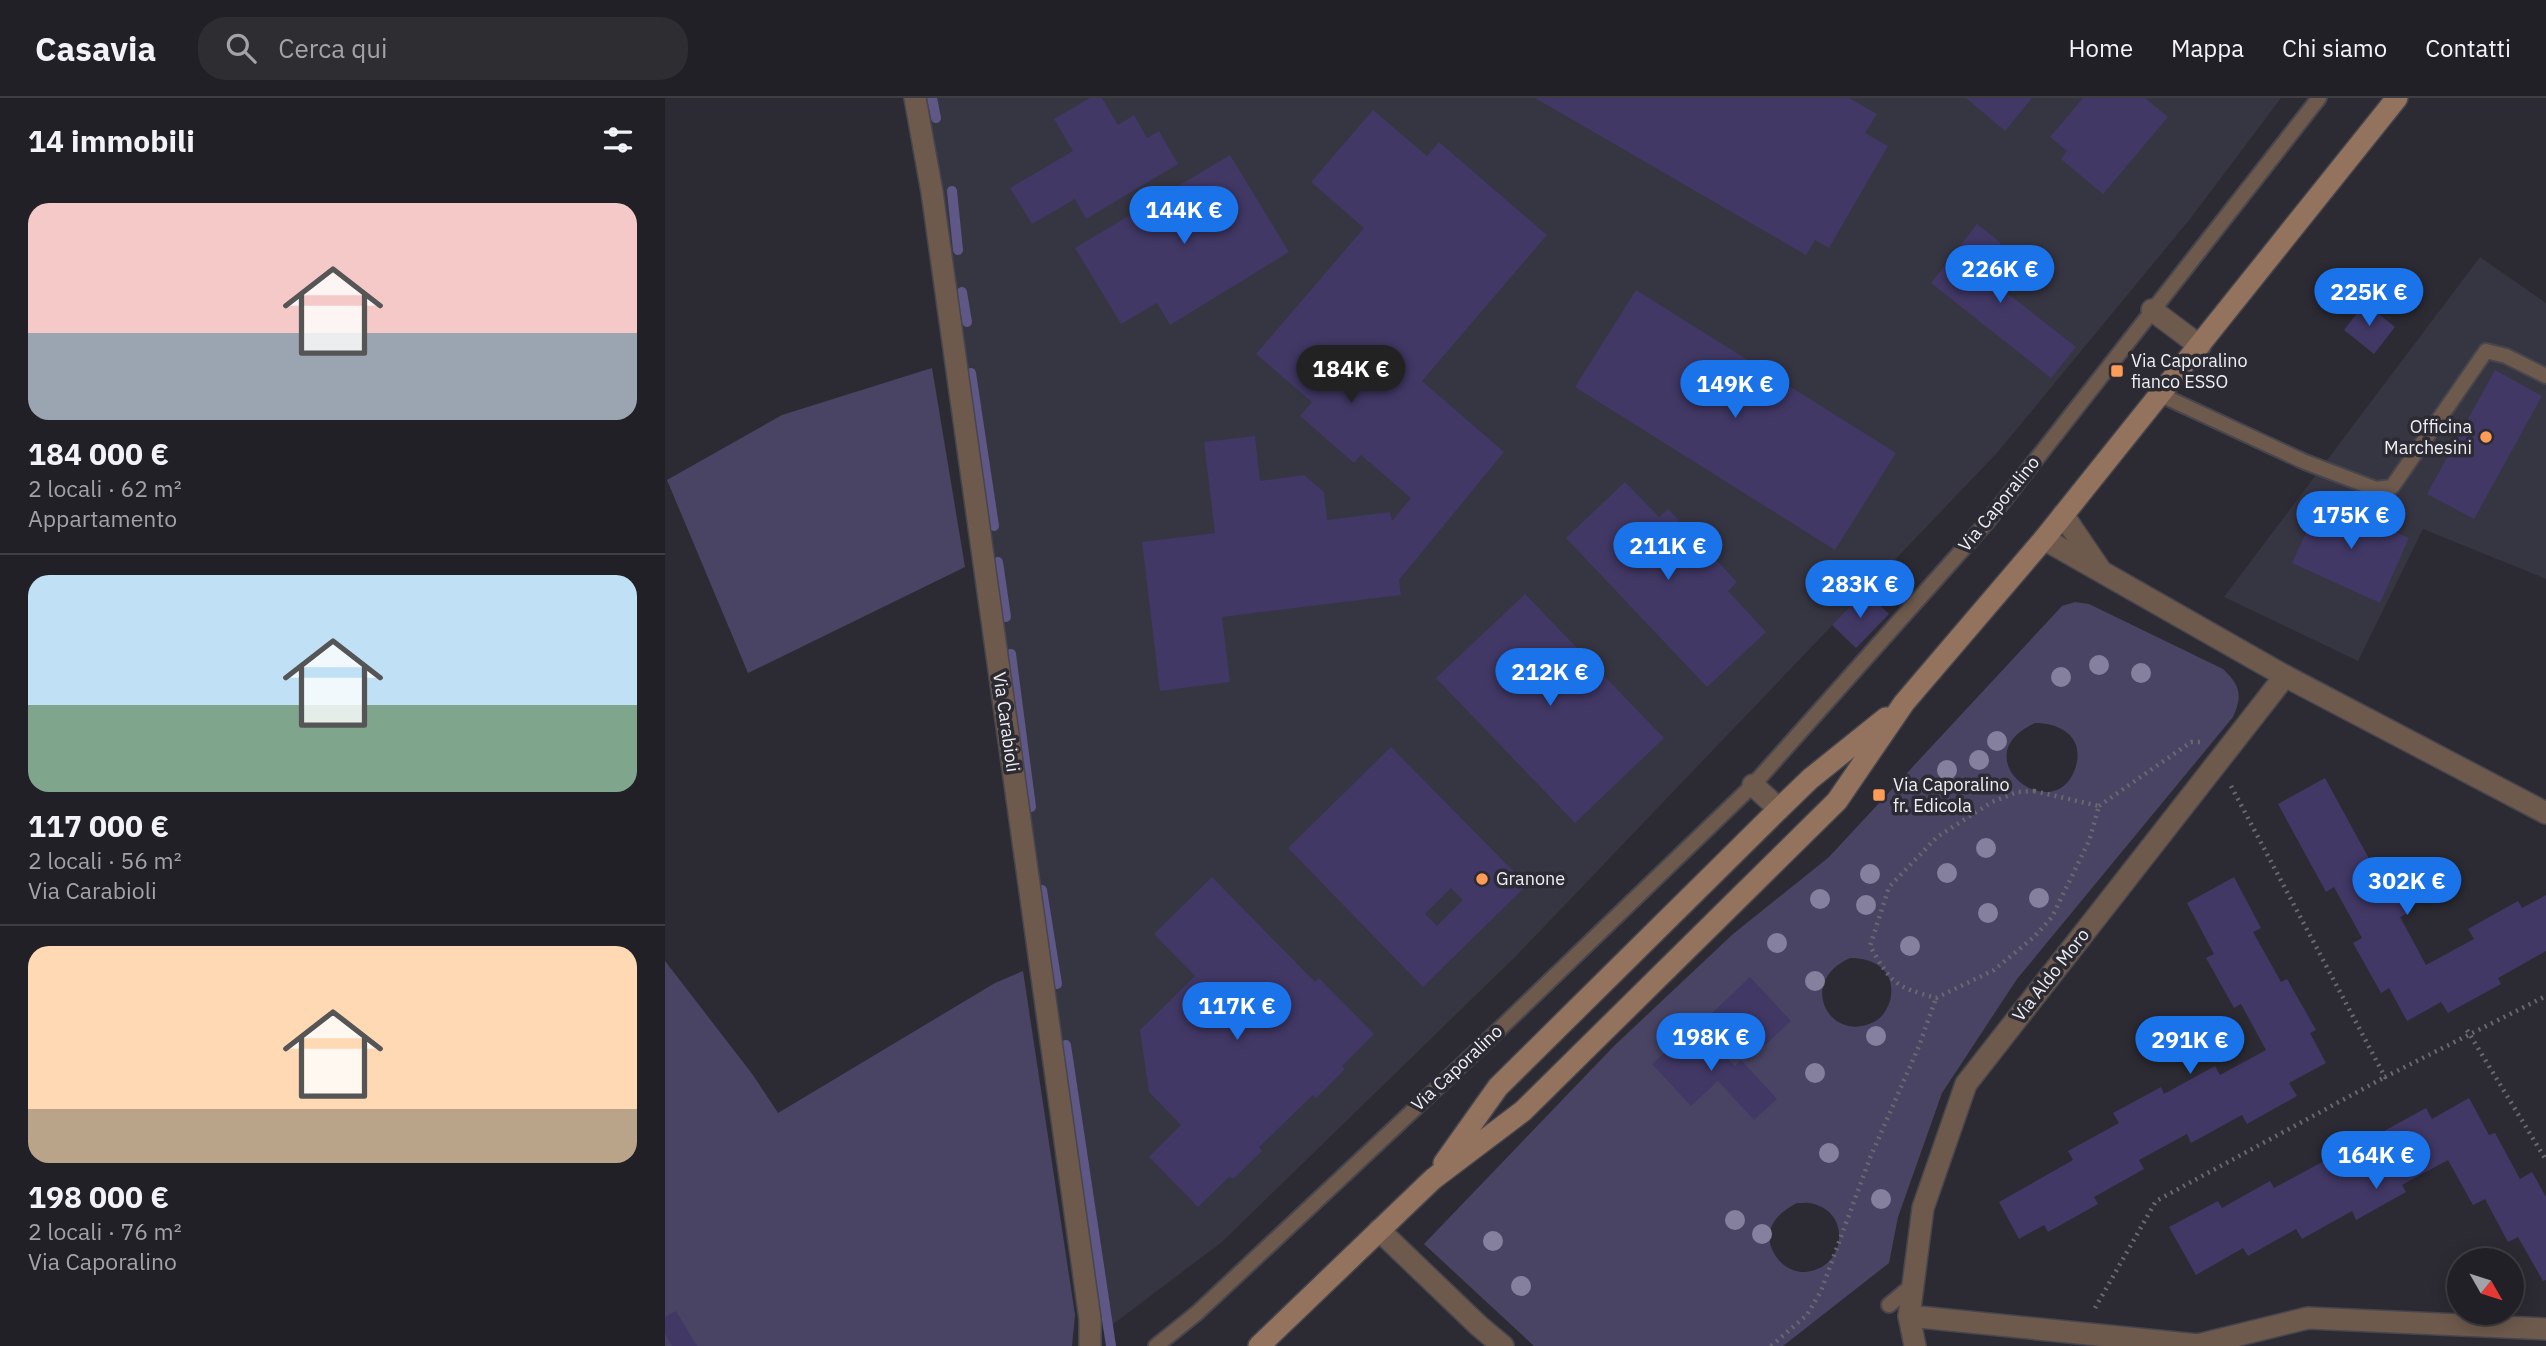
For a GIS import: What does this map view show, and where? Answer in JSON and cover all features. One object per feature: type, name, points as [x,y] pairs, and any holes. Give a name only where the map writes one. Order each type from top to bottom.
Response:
[{"type":"street","name":"Via Carabioli","points":[[915,98],[934,206],[1090,1319],[1090,1346]]},
{"type":"street","points":[[1259,1346],[1433,1179],[1523,1111],[1837,801],[1904,703],[2044,539],[2397,98]]},
{"type":"street","points":[[2152,310],[2200,346]]},
{"type":"street","points":[[2063,515],[2102,572]]},
{"type":"street","points":[[2044,539],[2285,676],[2546,813]]},
{"type":"street","name":"Via Aldo Moro","points":[[1915,1346],[1909,1316],[1923,1208],[1966,1084],[2285,676]]},
{"type":"street","points":[[1433,1179],[1498,1087],[1779,808],[1810,779],[1904,703]]},
{"type":"street","points":[[1753,785],[1779,808]]},
{"type":"street","points":[[1379,1230],[1503,1346]]},
{"type":"street","points":[[1909,1316],[2198,1345],[2308,1318],[2546,1329]]},
{"type":"lane","name":"Via Caporalino","points":[[1156,1346],[1197,1313],[1475,1052],[1753,785],[1988,521],[2319,98]]},
{"type":"lane","points":[[2161,395],[2305,462],[2376,489],[2392,487],[2486,351],[2506,356],[2546,376]]},
{"type":"lane","points":[[1889,1305],[1913,1285]]},
{"type":"path","points":[[2099,806],[2034,791],[2017,792],[1992,802],[1937,836],[1889,887],[1870,946],[1889,978],[1908,990],[1936,998],[1994,970],[2052,917],[2089,841],[2099,806],[2191,742],[2202,742]]},
{"type":"path","points":[[2230,785],[2385,1077]]},
{"type":"path","points":[[2081,1334],[2155,1201],[2385,1077],[2546,996]]},
{"type":"path","points":[[1771,1346],[1807,1315],[1821,1291],[1870,1158],[1919,1046],[1936,998]]},
{"type":"path","points":[[2467,1030],[2546,1160]]},
{"type":"shaded area","points":[[926,98],[2281,98],[2190,219],[1997,453],[1516,956],[1222,1242],[1104,1331],[1096,1316],[944,205]]},
{"type":"shaded area","points":[[2480,257],[2546,303],[2546,579],[2423,529],[2358,661],[2224,597]]},
{"type":"shaded area","points":[[932,368],[965,567],[748,673],[667,480],[782,415]]},
{"type":"shaded area","points":[[2075,602],[2089,604],[2223,669],[2236,685],[2238,702],[2233,717],[2017,979],[1942,1093],[1898,1217],[1889,1263],[1783,1346],[1534,1346],[1424,1244],[1614,1046],[1733,934],[1829,857],[2062,606]],"holes":[[[2035,723],[2062,729],[2077,747],[2076,766],[2066,784],[2051,792],[2035,790],[2020,782],[2010,769],[2007,754],[2014,738]],[[1850,958],[1868,961],[1882,969],[1890,982],[1891,991],[1884,1013],[1874,1022],[1858,1027],[1844,1025],[1833,1018],[1825,1007],[1822,995],[1825,981],[1834,969]],[[1797,1203],[1812,1203],[1827,1210],[1835,1219],[1839,1231],[1835,1254],[1816,1270],[1801,1272],[1791,1269],[1780,1262],[1772,1250],[1772,1226]]]},
{"type":"shaded area","points":[[665,961],[753,1075],[778,1113],[995,983],[1023,971],[1075,1315],[1072,1346],[665,1346]]},
{"type":"building","points":[[1090,98],[1102,98],[1118,125],[1134,115],[1147,138],[1159,131],[1178,164],[1086,219],[1075,199],[1032,224],[1010,188],[1073,151],[1054,119]]},
{"type":"building","points":[[1535,98],[1849,98],[1877,114],[1865,133],[1888,146],[1829,248],[1815,240],[1806,255]]},
{"type":"building","points":[[1966,98],[2032,98],[2005,131]]},
{"type":"building","points":[[2083,98],[2145,98],[2168,117],[2103,194],[2061,159],[2067,151],[2050,137]]},
{"type":"building","points":[[1373,110],[1427,156],[1439,142],[1547,235],[1422,381],[1504,452],[1399,580],[1401,595],[1222,617],[1230,682],[1160,691],[1142,542],[1215,533],[1204,442],[1255,436],[1260,481],[1304,475],[1324,492],[1327,520],[1390,512],[1392,521],[1411,498],[1361,455],[1354,463],[1300,416],[1312,402],[1256,354],[1364,228],[1311,182]]},
{"type":"building","points":[[1230,155],[1289,252],[1170,325],[1157,303],[1121,324],[1075,248]]},
{"type":"building","points":[[1977,224],[2001,243],[1979,271],[2076,347],[2051,378],[1931,283]]},
{"type":"building","points":[[1636,290],[1896,453],[1835,550],[1575,387]]},
{"type":"building","points":[[2365,303],[2395,327],[2374,354],[2344,330]]},
{"type":"building","points":[[2495,370],[2542,396],[2474,519],[2427,494]]},
{"type":"building","points":[[1625,482],[1659,517],[1668,509],[1737,582],[1728,591],[1766,632],[1707,687],[1566,538]]},
{"type":"building","points":[[2322,498],[2409,538],[2380,603],[2292,563]]},
{"type":"building","points":[[1865,591],[1889,614],[1856,648],[1832,625]]},
{"type":"building","points":[[1525,594],[1664,738],[1575,823],[1436,678]]},
{"type":"building","points":[[1391,747],[1527,885],[1423,987],[1288,848]],"holes":[[[1451,888],[1463,900],[1437,926],[1425,914]]]},
{"type":"building","points":[[2325,778],[2373,866],[2381,862],[2408,913],[2400,917],[2426,965],[2474,939],[2468,929],[2518,901],[2522,908],[2546,895],[2546,951],[2498,978],[2501,984],[2448,1013],[2441,1002],[2407,1021],[2389,988],[2381,993],[2353,943],[2362,938],[2334,887],[2326,892],[2278,804]]},
{"type":"building","points":[[1212,877],[1315,982],[1319,978],[1374,1034],[1342,1066],[1345,1069],[1316,1098],[1313,1095],[1259,1147],[1262,1151],[1233,1179],[1230,1176],[1198,1207],[1149,1157],[1181,1125],[1149,1092],[1140,1030],[1195,976],[1154,934]]},
{"type":"building","points":[[2234,877],[2261,928],[2253,932],[2281,982],[2287,979],[2316,1030],[2310,1033],[2326,1063],[2289,1083],[2297,1096],[2247,1124],[2242,1115],[2191,1143],[2187,1134],[2139,1160],[2144,1169],[2094,1197],[2098,1204],[2048,1232],[2044,1225],[2019,1239],[1999,1202],[2073,1160],[2068,1151],[2119,1123],[2113,1113],[2161,1087],[2164,1094],[2215,1066],[2220,1075],[2266,1050],[2241,1004],[2234,1008],[2206,958],[2214,954],[2187,903]]},
{"type":"building","points":[[1750,977],[1791,1021],[1748,1061],[1708,1017]]},
{"type":"building","points":[[1696,1024],[1735,1066],[1741,1060],[1777,1099],[1754,1120],[1718,1081],[1691,1106],[1652,1064]]},
{"type":"building","points":[[2469,1098],[2489,1135],[2495,1133],[2520,1179],[2532,1172],[2546,1197],[2546,1280],[2543,1281],[2518,1237],[2508,1242],[2485,1199],[2473,1205],[2448,1160],[2402,1185],[2406,1192],[2356,1220],[2352,1211],[2302,1239],[2296,1229],[2248,1256],[2243,1248],[2196,1275],[2169,1227],[2218,1201],[2222,1208],[2270,1181],[2274,1188],[2324,1161],[2331,1173],[2380,1145],[2375,1136],[2426,1108],[2432,1119]]},
{"type":"building","points":[[676,1311],[697,1346],[672,1346],[665,1334],[665,1317]]},
{"type":"waterway","points":[[932,98],[936,118]]},
{"type":"waterway","points":[[952,191],[958,250]]},
{"type":"waterway","points":[[962,292],[967,322]]},
{"type":"waterway","points":[[971,373],[994,526]]},
{"type":"waterway","points":[[998,562],[1006,617]]},
{"type":"waterway","points":[[1011,654],[1031,807]]},
{"type":"waterway","points":[[1042,890],[1057,984]]},
{"type":"waterway","points":[[1066,1045],[1111,1346]]},
{"type":"place","name":"Via Caporalino fianco ESSO","points":[[2117,371]]},
{"type":"place","name":"Officina Marchesini","points":[[2486,437]]},
{"type":"place","name":"Via Caporalino fr. Edicola","points":[[1879,795]]},
{"type":"place","name":"Granone","points":[[1482,879]]}]
